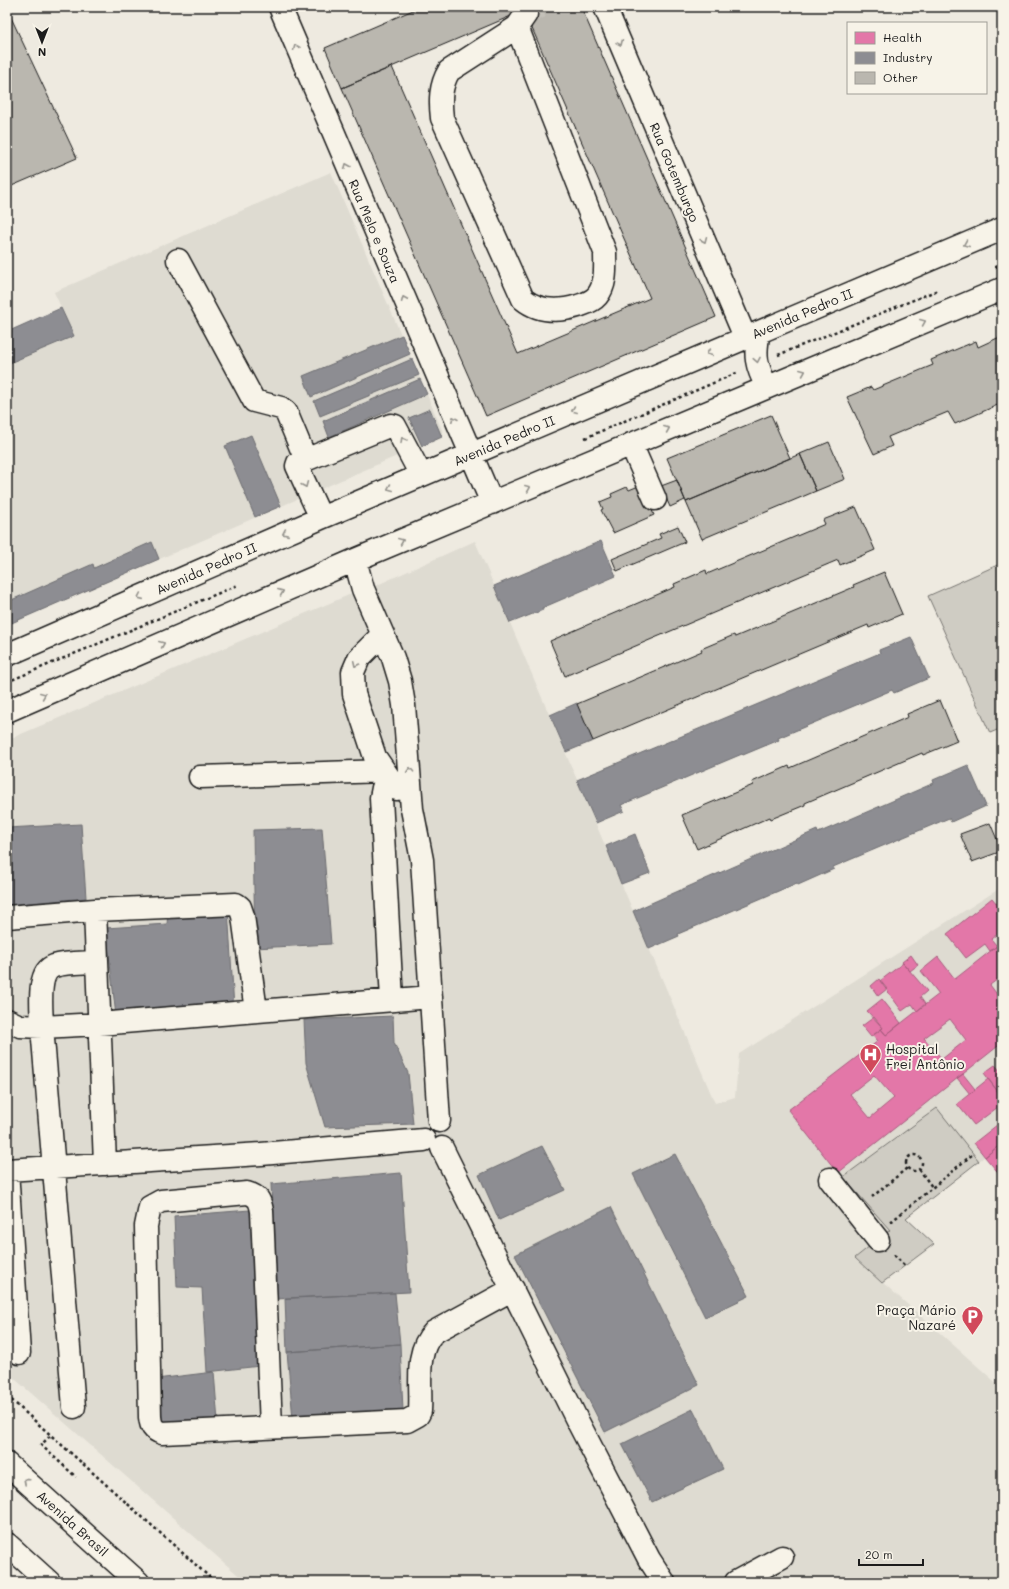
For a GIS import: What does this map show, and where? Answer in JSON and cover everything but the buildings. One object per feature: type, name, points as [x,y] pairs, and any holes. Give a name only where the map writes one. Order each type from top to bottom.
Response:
[{"type":"street","name":"Rua Melo e Souza","points":[[280,7],[492,503]]},
{"type":"street","name":"Rua Gotemburgo","points":[[604,7],[752,335]]},
{"type":"street","points":[[521,20],[605,252],[605,278],[597,296],[588,302],[564,310],[540,308],[530,305],[523,299],[442,118],[440,102],[443,80],[449,71],[521,20]]},
{"type":"street","name":"Avenida Pedro II","points":[[7,655],[470,454],[1002,229]]},
{"type":"street","points":[[178,260],[254,401],[281,408],[286,412],[306,460]]},
{"type":"street","points":[[7,711],[355,560],[1002,289]]},
{"type":"street","points":[[752,335],[757,364],[767,387]]},
{"type":"street","points":[[321,518],[297,466],[298,463],[391,425],[395,426],[421,475]]},
{"type":"street","points":[[631,444],[655,499]]},
{"type":"street","points":[[19,1353],[7,1170],[448,1144],[451,1137],[450,1130],[446,1124],[439,1121],[422,860],[412,809],[409,746],[400,681],[393,658],[363,590],[355,560]]},
{"type":"street","points":[[382,635],[359,658],[353,672],[354,694],[375,757],[412,809]]},
{"type":"street","points":[[200,777],[386,774]]},
{"type":"street","points":[[386,774],[381,798],[392,1000]]},
{"type":"street","points":[[7,917],[95,910],[236,904],[240,907],[243,916],[256,1011]]},
{"type":"street","points":[[95,910],[105,1164]]},
{"type":"street","points":[[74,1407],[42,1027],[42,979],[46,971],[52,966],[97,962]]},
{"type":"street","points":[[7,1020],[20,1026],[42,1027],[100,1024],[431,997]]},
{"type":"street","points":[[433,1144],[513,1289],[577,1420],[662,1581]]},
{"type":"street","points":[[830,1179],[878,1240]]},
{"type":"street","points":[[271,1427],[262,1211],[259,1199],[256,1196],[247,1193],[161,1201],[150,1207],[146,1226],[151,1426],[155,1431],[169,1433],[406,1421],[413,1419],[420,1410],[422,1350],[427,1339],[434,1332],[513,1289]]},
{"type":"street","name":"Avenida Brasil","points":[[7,1464],[138,1582]]},
{"type":"street","points":[[7,1544],[49,1582]]},
{"type":"street","points":[[736,1582],[782,1557]]},
{"type":"path","points":[[886,1215],[892,1221],[973,1154]]},
{"type":"path","points":[[913,1155],[920,1158],[922,1166],[919,1170],[913,1171],[907,1168],[905,1162],[908,1156],[913,1155]]},
{"type":"path","points":[[871,1198],[907,1168]]},
{"type":"path","points":[[919,1170],[932,1187]]},
{"type":"path","points":[[866,1193],[876,1204]]},
{"type":"path","points":[[7,1396],[215,1582]]},
{"type":"path","points":[[50,1436],[41,1445],[76,1477]]},
{"type":"shaded area","points":[[331,172],[443,432],[443,436],[7,625],[7,364],[74,336],[54,292]]},
{"type":"shaded area","points":[[475,541],[715,1103],[735,1097],[739,1054],[1002,887],[1002,1143],[855,1258],[1002,1388],[1002,1582],[246,1582],[7,1372],[7,740],[363,589],[375,586]]},
{"type":"shaded area","points":[[1002,563],[1002,728],[990,733],[928,596]]},
{"type":"shaded area","points":[[937,1108],[979,1161],[906,1218],[934,1244],[882,1283],[855,1258],[890,1230],[843,1177]]},
{"type":"tunnel","points":[[526,14],[541,7]]},
{"type":"place","name":"Hospital Frei Antônio","points":[[870,1074]]},
{"type":"place","name":"Praça Mário Nazaré","points":[[972,1336]]}]
